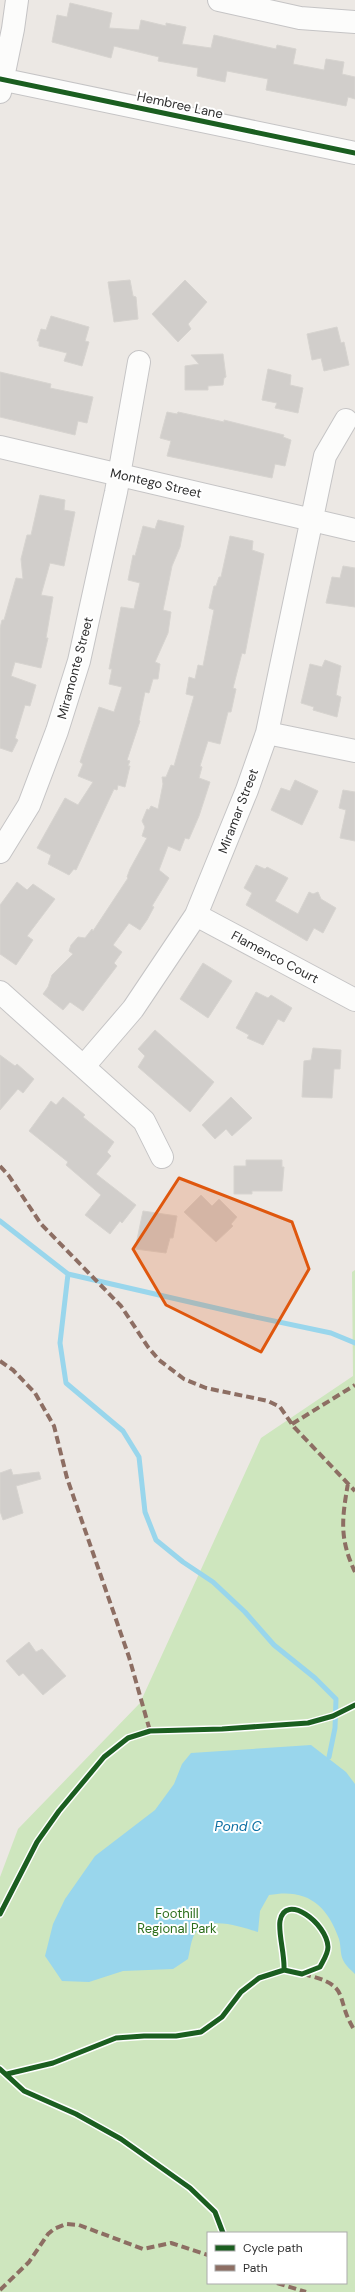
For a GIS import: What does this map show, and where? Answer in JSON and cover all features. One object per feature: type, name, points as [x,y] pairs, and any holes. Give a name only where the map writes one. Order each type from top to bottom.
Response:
[{"type":"street","points":[[1,84],[17,0]]},
{"type":"street","points":[[219,0],[300,18],[355,22]]},
{"type":"street","name":"Hembree Lane","points":[[1,84],[355,153]]},
{"type":"street","name":"Miramonte Street","points":[[0,852],[29,805],[57,732],[79,661],[120,474],[139,362]]},
{"type":"street","name":"Miramar Street","points":[[84,1066],[133,1009],[196,915],[247,790],[267,733],[325,456],[346,420]]},
{"type":"street","name":"Montego Street","points":[[0,447],[355,530]]},
{"type":"street","points":[[267,733],[355,751]]},
{"type":"street","name":"Flamenco Court","points":[[196,915],[355,1000]]},
{"type":"street","points":[[0,992],[144,1121],[162,1157]]},
{"type":"highlighted area","points":[[179,1178],[292,1222],[309,1269],[261,1352],[166,1305],[133,1249]]},
{"type":"green space","name":"Foothill Regional Park","points":[[355,1270],[355,2292],[0,2292],[0,1877],[18,1829],[140,1703],[261,1438],[353,1376],[352,1272]]},
{"type":"water","name":"Pond C","points":[[311,1745],[346,1772],[355,1784],[355,1974],[344,1962],[341,1955],[339,1939],[334,1927],[328,1916],[321,1908],[313,1901],[304,1897],[282,1893],[269,1895],[260,1911],[258,1932],[235,1925],[217,1923],[208,1924],[201,1927],[193,1938],[188,1959],[173,1969],[123,1971],[89,1982],[62,1981],[45,1956],[53,1924],[65,1899],[95,1856],[155,1810],[174,1784],[182,1764],[191,1753]]},
{"type":"building","points":[[70,3],[112,13],[109,28],[139,30],[141,20],[166,26],[166,23],[186,27],[182,44],[211,48],[214,35],[276,49],[277,45],[296,49],[293,64],[324,70],[326,59],[344,62],[342,74],[355,77],[355,99],[348,97],[346,106],[266,90],[268,79],[227,71],[225,82],[197,76],[198,68],[158,61],[159,57],[114,46],[111,58],[52,42],[57,15],[67,17]]},
{"type":"building","points":[[130,280],[133,296],[136,297],[138,319],[114,322],[108,282]]},
{"type":"building","points":[[185,280],[207,302],[188,324],[191,329],[178,342],[152,314]]},
{"type":"building","points":[[51,316],[89,327],[85,341],[89,342],[82,366],[64,361],[67,353],[39,346],[39,341],[37,341],[41,329],[46,330]]},
{"type":"building","points":[[337,327],[341,343],[344,342],[349,365],[324,371],[321,358],[312,360],[307,334]]},
{"type":"building","points":[[223,354],[226,377],[224,378],[223,385],[208,386],[208,390],[185,390],[185,366],[199,364],[191,355]]},
{"type":"building","points":[[268,369],[291,375],[290,385],[303,388],[298,413],[275,408],[277,403],[262,400]]},
{"type":"building","points":[[0,372],[51,384],[50,388],[93,397],[87,423],[78,421],[75,435],[0,417]]},
{"type":"building","points":[[167,412],[177,414],[178,412],[224,422],[224,420],[284,435],[283,437],[291,440],[285,466],[275,464],[272,478],[167,456],[171,441],[160,438]]},
{"type":"building","points":[[40,495],[65,500],[64,510],[75,512],[64,566],[50,563],[41,595],[53,597],[46,638],[48,638],[41,668],[15,662],[11,676],[36,685],[30,706],[25,705],[15,738],[18,740],[12,752],[0,748],[0,628],[2,620],[4,620],[16,578],[23,579],[21,559],[27,535],[31,535]]},
{"type":"building","points":[[158,520],[184,526],[180,547],[172,566],[163,610],[171,612],[168,633],[155,662],[160,664],[158,679],[153,679],[149,693],[145,692],[140,721],[127,760],[130,761],[128,766],[130,766],[125,787],[118,785],[117,790],[114,789],[76,870],[74,869],[69,875],[48,864],[51,855],[37,848],[65,798],[78,805],[93,782],[78,776],[83,764],[80,762],[99,707],[114,712],[122,687],[109,684],[112,669],[109,669],[121,607],[134,609],[140,583],[128,580],[133,555],[135,556],[143,526],[155,529]]},
{"type":"building","points":[[230,536],[253,541],[252,550],[264,554],[245,654],[242,653],[233,688],[236,689],[231,712],[228,712],[220,744],[208,741],[200,766],[202,767],[199,778],[210,782],[199,816],[189,839],[185,838],[180,851],[168,846],[159,870],[169,878],[152,906],[154,907],[147,920],[140,930],[129,923],[113,945],[122,952],[114,963],[117,966],[83,1011],[70,1002],[63,1010],[43,994],[48,987],[52,975],[73,954],[69,951],[71,945],[78,937],[85,938],[92,929],[93,931],[128,878],[130,869],[147,838],[142,836],[145,827],[142,821],[147,809],[149,810],[151,806],[158,809],[163,784],[162,777],[166,777],[171,765],[174,766],[194,696],[186,694],[189,677],[195,679],[198,665],[203,666],[214,610],[209,608],[214,586],[216,586],[219,577],[221,577]]},
{"type":"building","points":[[343,566],[355,568],[355,607],[326,603],[332,577],[340,578]]},
{"type":"building","points":[[325,660],[341,666],[336,695],[341,697],[337,717],[313,710],[314,707],[301,703],[310,664],[322,667]]},
{"type":"building","points":[[295,780],[318,791],[302,825],[271,810],[281,788],[290,791]]},
{"type":"building","points":[[343,790],[355,792],[355,841],[340,838],[346,810],[339,808]]},
{"type":"building","points":[[256,865],[265,869],[267,867],[288,878],[275,901],[298,914],[309,892],[313,894],[318,892],[321,899],[336,908],[323,933],[314,928],[307,941],[246,905],[252,893],[244,888]]},
{"type":"building","points":[[17,882],[27,890],[33,884],[55,899],[27,936],[33,940],[16,965],[0,954],[0,905]]},
{"type":"building","points":[[203,963],[232,981],[208,1018],[180,999]]},
{"type":"building","points":[[256,992],[268,998],[271,995],[292,1008],[284,1022],[278,1019],[263,1045],[247,1038],[249,1035],[236,1028]]},
{"type":"building","points":[[155,1030],[214,1082],[190,1112],[138,1067],[145,1056],[138,1049]]},
{"type":"building","points":[[313,1048],[341,1050],[340,1069],[334,1069],[332,1098],[302,1097],[304,1061],[311,1060]]},
{"type":"building","points":[[0,1055],[15,1066],[17,1064],[34,1079],[23,1093],[18,1089],[0,1110]]},
{"type":"building","points":[[63,1097],[85,1115],[83,1117],[114,1142],[107,1152],[111,1156],[96,1174],[136,1205],[122,1223],[120,1221],[110,1234],[85,1215],[101,1195],[66,1165],[68,1162],[29,1131],[51,1101],[56,1105]]},
{"type":"building","points":[[231,1097],[252,1118],[232,1136],[226,1129],[215,1139],[202,1125]]},
{"type":"building","points":[[246,1160],[282,1160],[282,1167],[284,1167],[282,1191],[252,1191],[252,1194],[234,1194],[234,1166],[246,1166]]},
{"type":"building","points":[[201,1195],[212,1206],[219,1199],[237,1217],[231,1224],[233,1226],[216,1242],[184,1212]]},
{"type":"building","points":[[143,1211],[177,1216],[173,1238],[170,1238],[166,1253],[135,1249]]},
{"type":"building","points":[[11,1469],[13,1475],[39,1472],[41,1479],[16,1486],[23,1513],[3,1520],[0,1511],[0,1473]]},
{"type":"building","points":[[29,1642],[36,1652],[42,1649],[66,1676],[43,1695],[23,1673],[19,1676],[6,1661]]},
{"type":"waterway","points":[[0,1221],[68,1274],[331,1333],[355,1343]]},
{"type":"waterway","points":[[68,1274],[60,1343],[66,1383],[123,1431],[139,1457],[145,1512],[156,1540],[183,1562],[213,1582],[245,1612],[274,1645],[315,1678],[336,1699],[335,1728],[329,1757]]},
{"type":"marked path","points":[[0,1166],[9,1176],[41,1224],[121,1306],[148,1347],[159,1360],[184,1379],[206,1388],[268,1401],[280,1407],[294,1427],[355,1491]]},
{"type":"marked path","points":[[0,1361],[13,1370],[35,1393],[54,1426],[67,1478],[129,1657],[150,1731]]},
{"type":"marked path","points":[[292,1424],[355,1385]]},
{"type":"marked path","points":[[348,1483],[344,1507],[343,1528],[346,1549],[355,1572]]},
{"type":"marked path","points":[[303,1974],[319,1978],[330,1983],[336,1988],[340,1994],[355,2031]]},
{"type":"marked path","points":[[0,2290],[29,2262],[48,2234],[54,2229],[66,2224],[79,2225],[143,2249],[171,2243],[207,2255]]},
{"type":"marked path","points":[[280,2284],[306,2292]]},
{"type":"cycle path","points":[[0,79],[355,153]]},
{"type":"cycle path","points":[[0,1914],[37,1842],[59,1811],[104,1757],[128,1738],[150,1731],[222,1729],[308,1723],[333,1716],[355,1705]]},
{"type":"cycle path","points":[[7,2074],[53,2063],[116,2038],[176,2036],[201,2032],[222,2017],[241,1992],[259,1978],[284,1970],[302,1974],[320,1967],[328,1950],[326,1938],[314,1921],[306,1914],[297,1910],[289,1909],[283,1913],[280,1921],[284,1970]]},
{"type":"cycle path","points":[[0,2069],[24,2091],[76,2114],[121,2139],[190,2188],[215,2212],[223,2232]]}]
